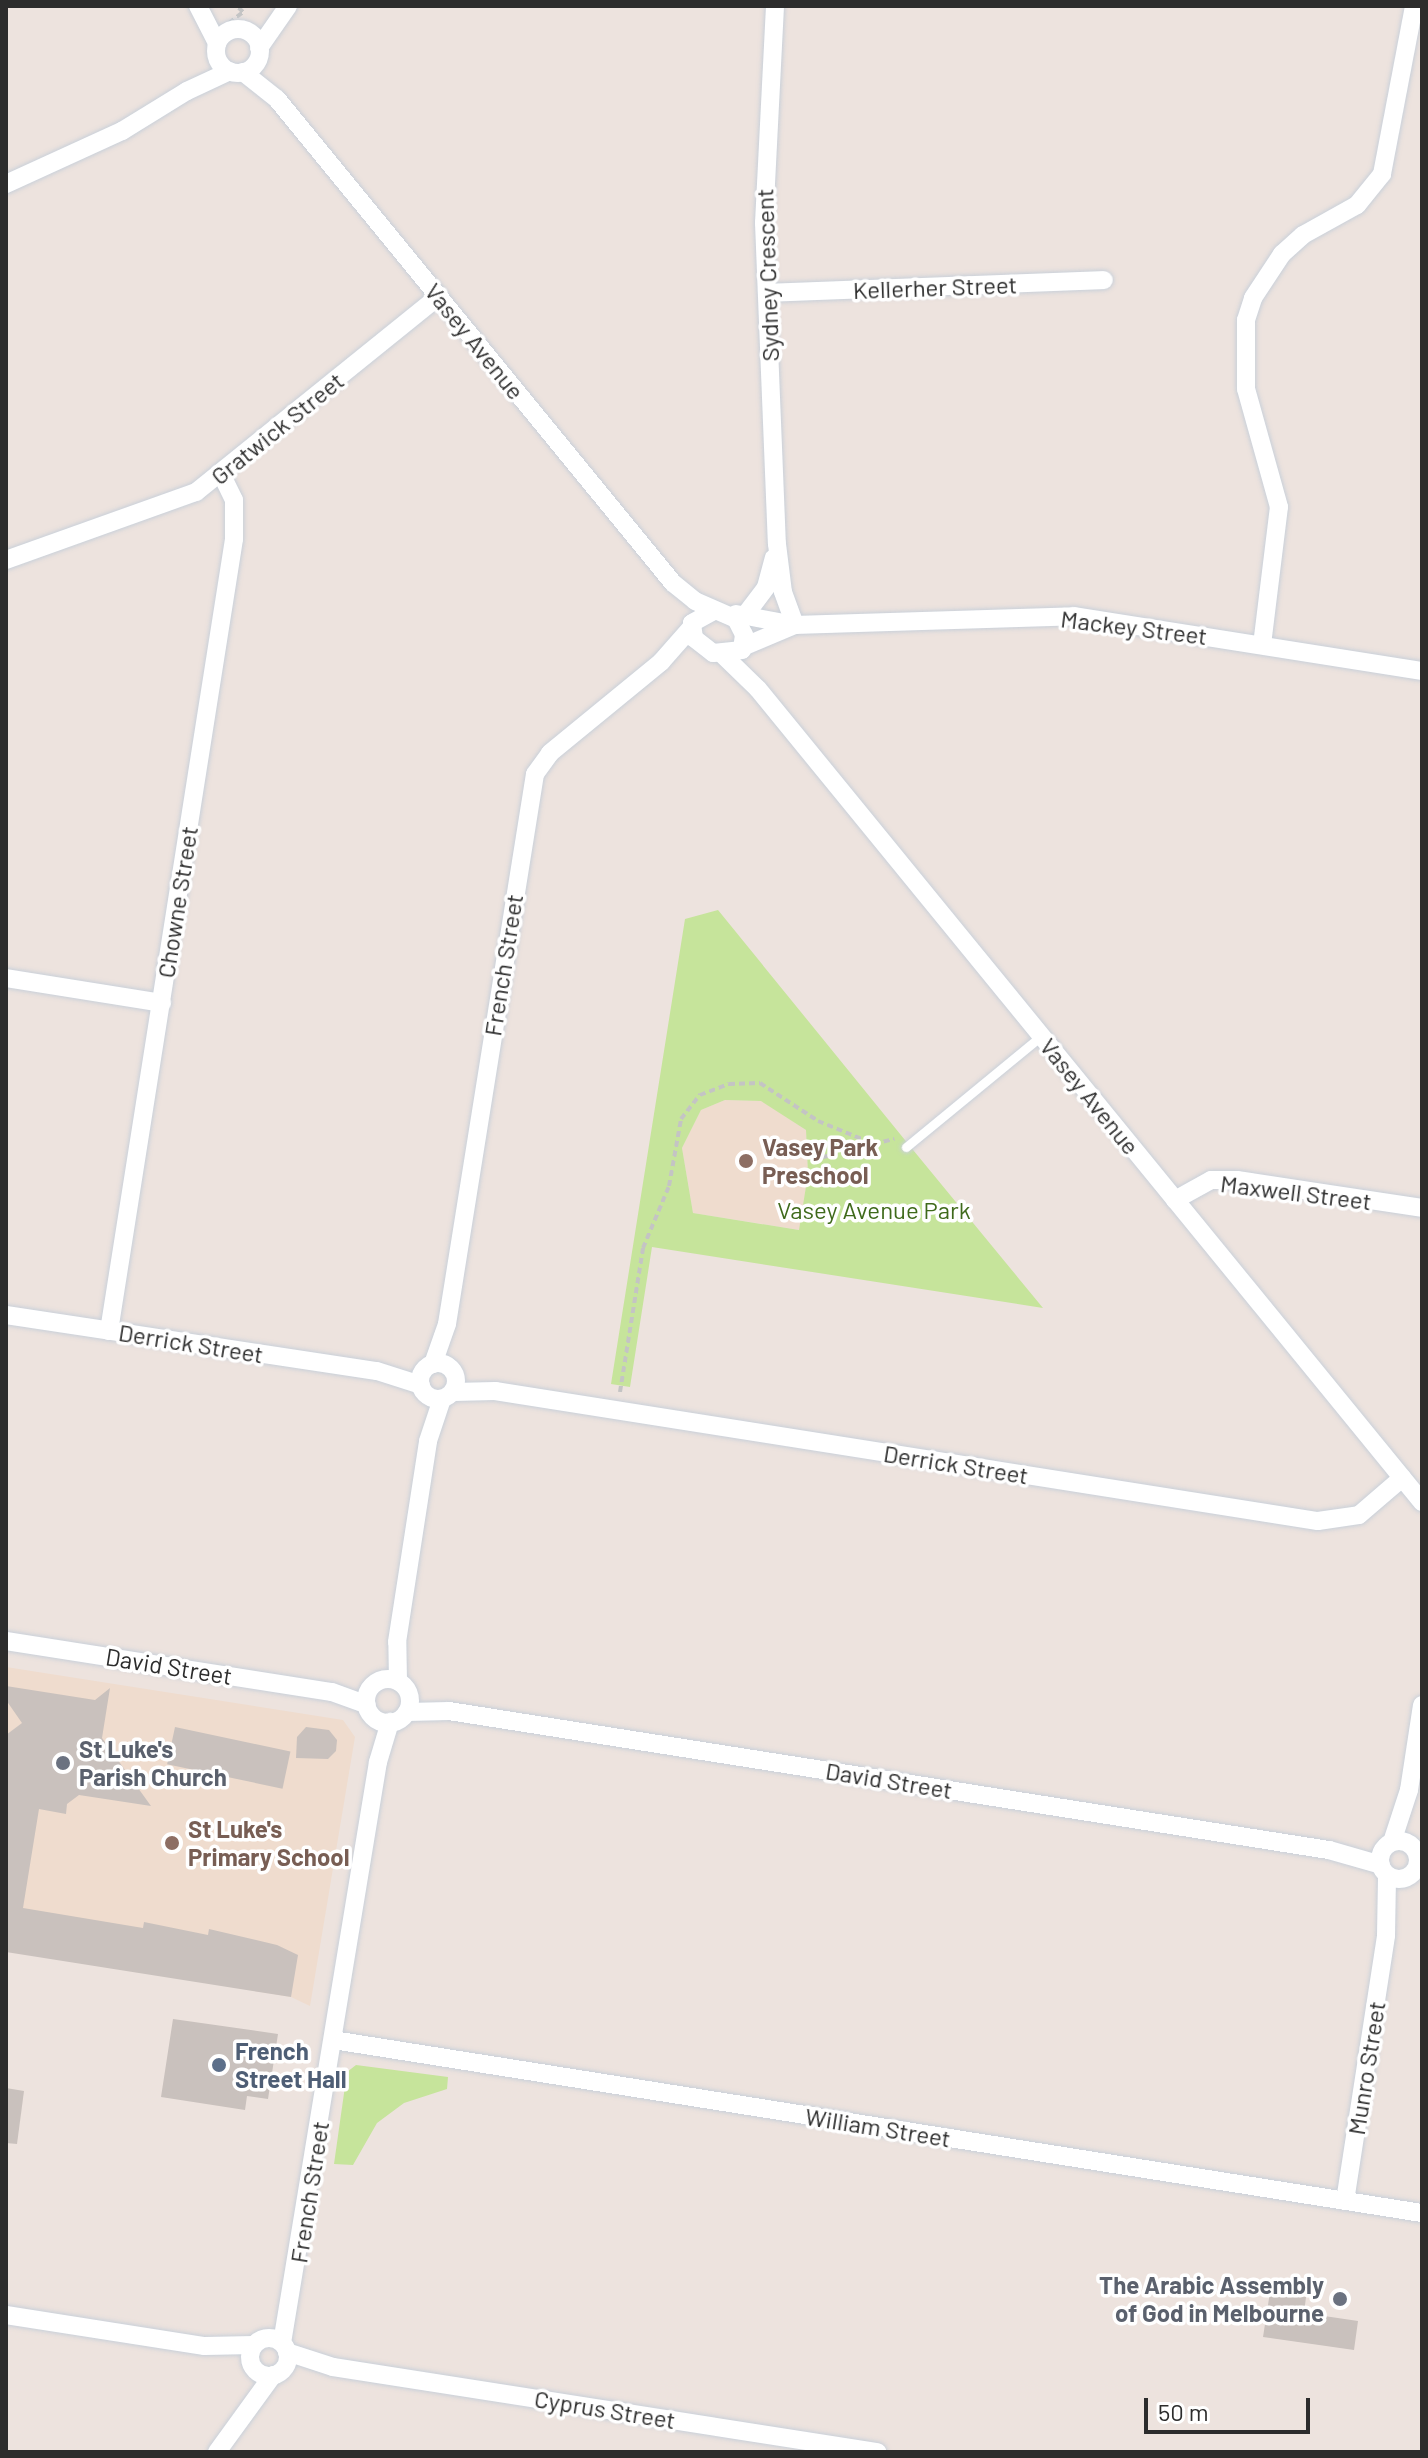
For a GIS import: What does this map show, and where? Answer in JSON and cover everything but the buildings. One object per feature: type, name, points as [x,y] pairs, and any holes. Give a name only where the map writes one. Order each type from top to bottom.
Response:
[{"type":"street","points":[[198,6],[217,48]]},
{"type":"street","points":[[205,6],[240,30]]},
{"type":"street","name":"Sydney Crescent","points":[[775,6],[764,156],[767,293],[777,544],[783,592],[795,625]]},
{"type":"street","points":[[1262,645],[1279,507],[1246,389],[1246,320],[1253,298],[1282,254],[1303,235],[1357,205],[1382,174],[1414,6]]},
{"type":"street","points":[[187,91],[217,48],[240,30],[288,7]]},
{"type":"street","points":[[6,184],[122,131],[187,91],[237,72],[258,54],[288,7]]},
{"type":"street","name":"Vasey Avenue","points":[[240,30],[258,54],[277,99],[673,583],[691,626],[714,652],[758,689],[1422,1502]]},
{"type":"street","name":"Vasey Avenue","points":[[217,48],[237,72],[277,99]]},
{"type":"street","name":"Kellerher Street","points":[[767,293],[1104,280]]},
{"type":"street","name":"Gratwick Street","points":[[6,560],[178,499],[222,475],[439,296]]},
{"type":"street","name":"Chowne Street","points":[[109,1331],[234,539],[234,500],[222,475]]},
{"type":"street","name":"Sydney Crescent","points":[[730,613],[766,587],[777,544]]},
{"type":"street","name":"Vasey Avenue","points":[[673,583],[730,613],[743,629],[743,648],[758,689]]},
{"type":"street","points":[[691,626],[730,613]]},
{"type":"street","name":"Mackey Street","points":[[730,613],[795,625],[1074,616],[1422,671]]},
{"type":"street","name":"Mackey Street","points":[[714,652],[743,648],[795,625]]},
{"type":"street","name":"French Street","points":[[277,2373],[284,2347],[535,774],[550,753],[661,662],[691,626]]},
{"type":"street","name":"French Street","points":[[661,662],[714,652]]},
{"type":"street","points":[[6,978],[162,1003]]},
{"type":"street","name":"Maxwell Street","points":[[1175,1200],[1211,1180],[1237,1180],[1422,1208]]},
{"type":"street","name":"Derrick Street","points":[[6,1315],[1318,1521],[1359,1515],[1402,1478]]},
{"type":"street","name":"David Street","points":[[6,1641],[332,1692],[386,1697],[449,1711],[1329,1850],[1399,1854],[1413,1875]]},
{"type":"street","name":"French Street","points":[[378,1762],[390,1722],[386,1697]]},
{"type":"street","name":"Munro Street","points":[[1345,2201],[1422,1705]]},
{"type":"street","name":"Munro Street","points":[[1386,1935],[1413,1875],[1399,1854]]},
{"type":"street","name":"William Street","points":[[333,2040],[1422,2213]]},
{"type":"street","name":"French Street","points":[[258,2342],[291,2290]]},
{"type":"street","points":[[6,2315],[205,2346],[258,2342],[230,2433]]},
{"type":"street","name":"Cyprus Street","points":[[258,2342],[284,2347],[333,2367],[877,2452]]},
{"type":"street","points":[[205,2346],[252,2367],[277,2373],[217,2452]]},
{"type":"street","name":"Cyprus Street","points":[[277,2373],[333,2367]]},
{"type":"lane","points":[[906,1147],[1041,1036]]},
{"type":"path","points":[[618,1410],[643,1248],[664,1205],[676,1133],[688,1105],[715,1087],[760,1083],[803,1113],[874,1144]]},
{"type":"path","points":[[812,1160],[901,1134]]},
{"type":"shaded area","name":"Vasey Park Preschool","points":[[725,1100],[762,1101],[806,1130],[808,1174],[800,1230],[693,1213],[682,1148],[701,1110]]},
{"type":"shaded area","name":"St Luke's Primary School","points":[[6,1667],[343,1720],[355,1737],[310,2006],[291,1997],[6,1949]]},
{"type":"green space","name":"Vasey Avenue Park","points":[[718,910],[1043,1308],[652,1247],[630,1387],[611,1384],[685,919]],"holes":[[[725,1100],[761,1101],[806,1130],[808,1174],[799,1230],[693,1213],[682,1148],[701,1110]]]},
{"type":"green space","points":[[356,2065],[448,2077],[447,2089],[404,2103],[377,2123],[353,2165],[334,2164],[347,2072]]},
{"type":"place","name":"Vasey Park Preschool","points":[[746,1161]]},
{"type":"place","name":"St Luke's Parish Church","points":[[63,1763]]},
{"type":"place","name":"St Luke's Primary School","points":[[172,1843]]},
{"type":"place","name":"French Street Hall","points":[[219,2065]]},
{"type":"place","name":"The Arabic Assembly of God in Melbourne","points":[[1340,2299]]}]
